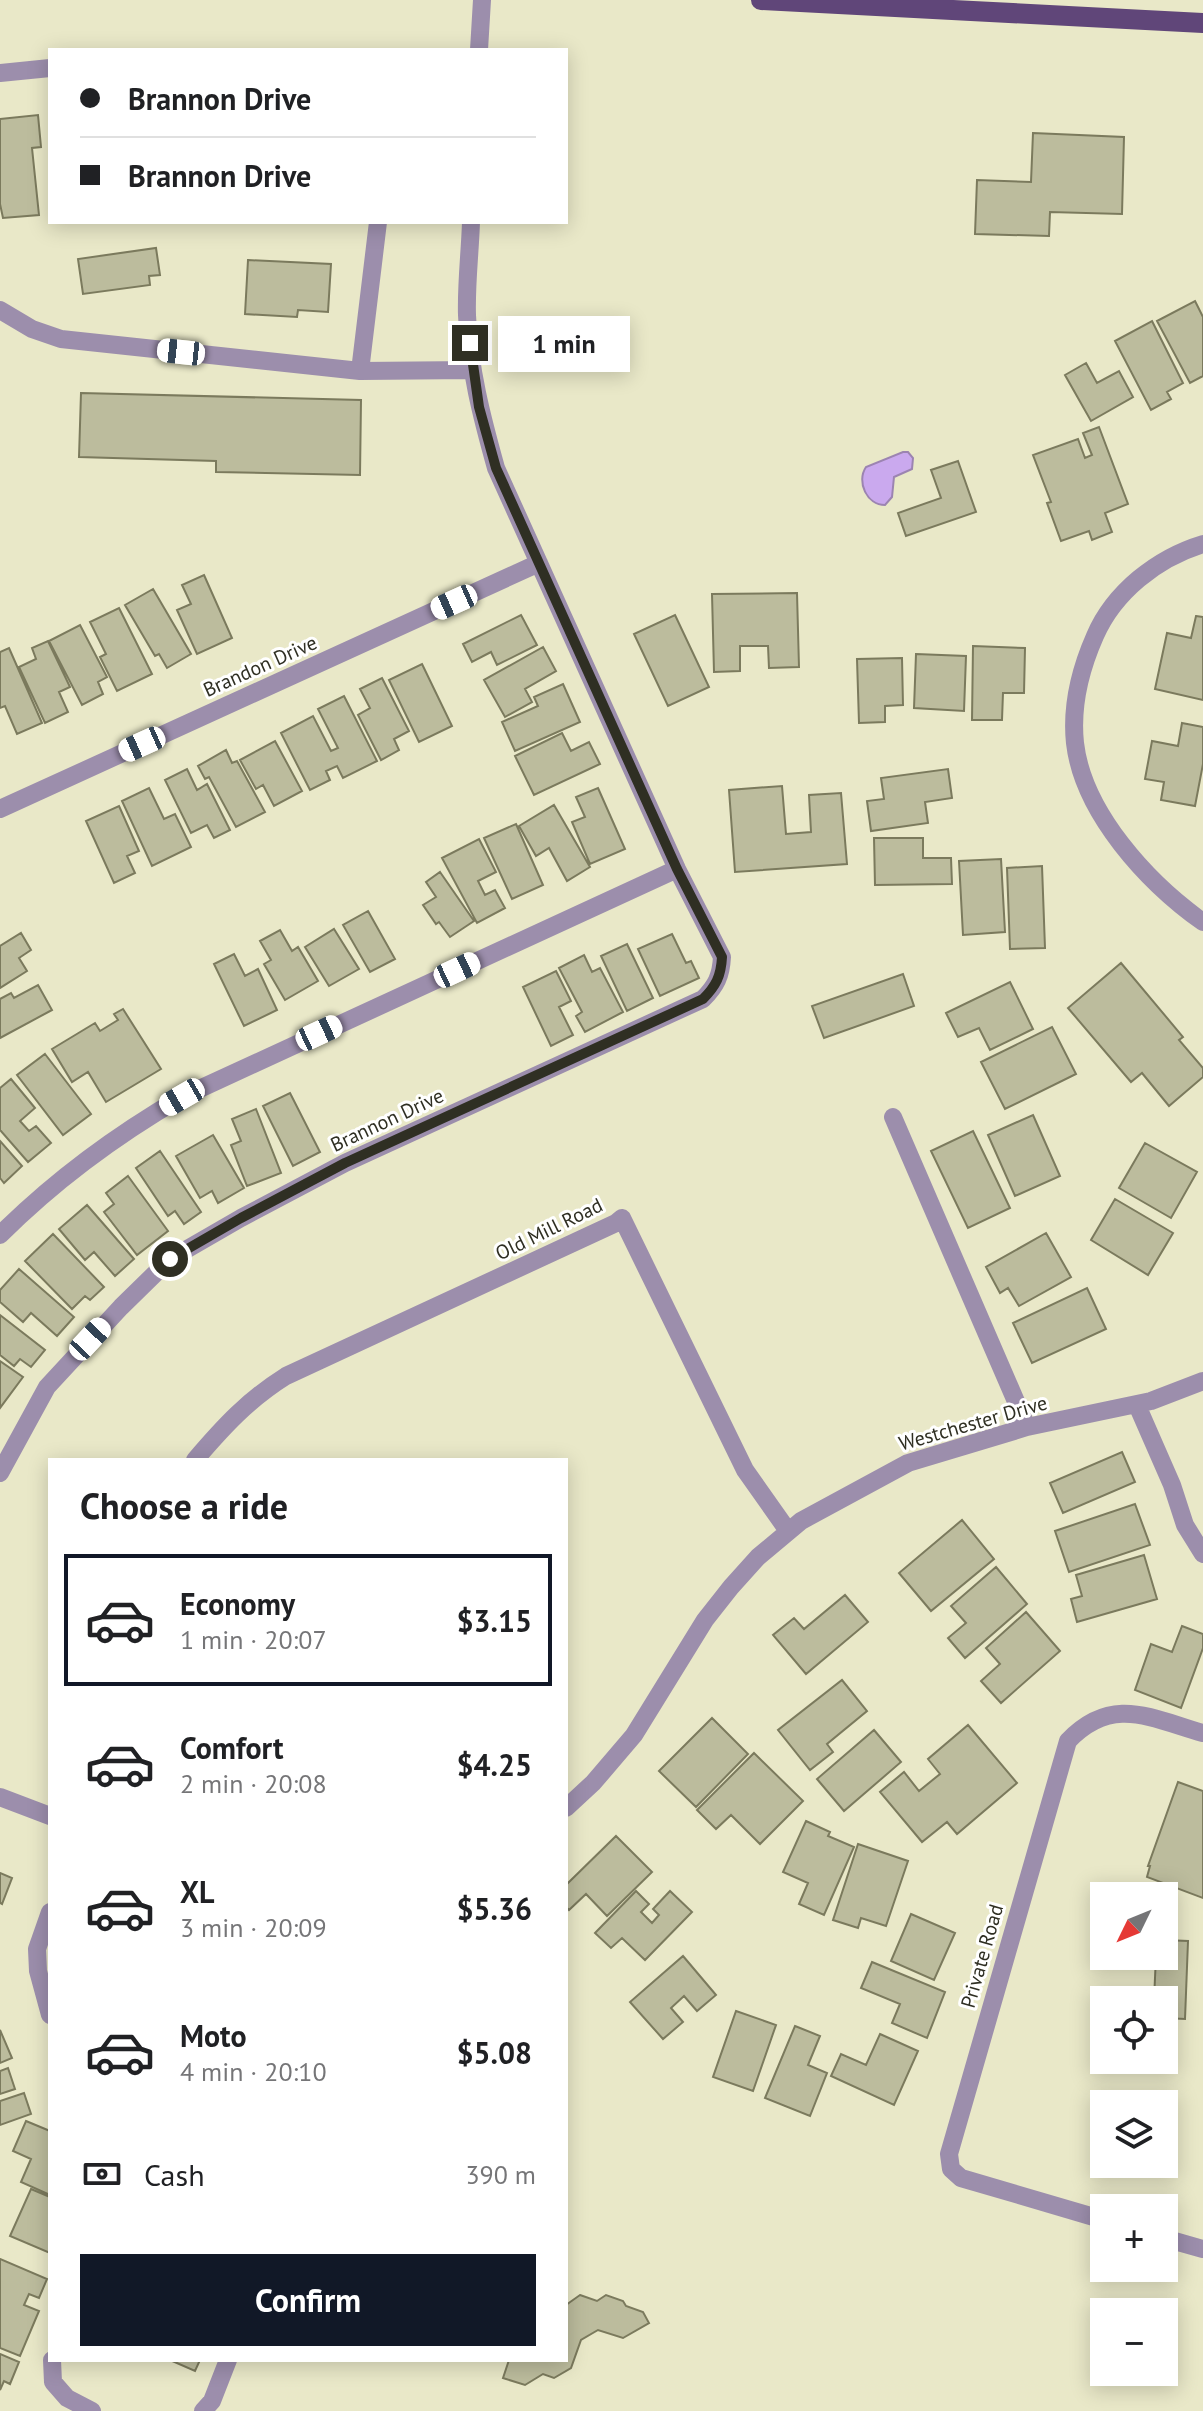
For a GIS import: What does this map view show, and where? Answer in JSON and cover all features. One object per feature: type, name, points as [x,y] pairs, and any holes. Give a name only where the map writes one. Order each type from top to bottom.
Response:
[{"type":"main road","points":[[761,0],[1203,23]]},
{"type":"street","points":[[479,48],[482,0]]},
{"type":"street","points":[[0,73],[48,68]]},
{"type":"street","points":[[360,371],[378,224]]},
{"type":"street","name":"Brannon Drive","points":[[0,1473],[47,1387],[170,1259],[345,1163],[703,999],[714,989],[721,973],[722,957],[677,869],[496,468],[472,370],[467,315],[471,224]]},
{"type":"street","points":[[0,310],[32,329],[61,339],[360,371],[472,370]]},
{"type":"street","points":[[1203,544],[1161,563],[1116,602],[1099,627],[1085,658],[1078,681],[1074,715],[1079,764],[1111,830],[1142,870],[1203,922]]},
{"type":"street","name":"Brandon Drive","points":[[0,809],[539,563]]},
{"type":"street","points":[[0,1235],[74,1168],[126,1130],[182,1097],[677,869]]},
{"type":"street","points":[[893,1117],[1027,1427]]},
{"type":"street","name":"Old Mill Road","points":[[197,1458],[232,1417],[260,1392],[286,1376],[622,1218],[745,1470],[788,1531]]},
{"type":"street","name":"Westchester Drive","points":[[568,1806],[634,1735],[705,1620],[731,1587],[758,1557],[818,1510],[908,1463],[1027,1427],[1137,1405],[1203,1381]]},
{"type":"street","points":[[1137,1405],[1172,1485],[1185,1525],[1203,1554]]},
{"type":"street","name":"Private Road","points":[[1090,2216],[961,2178],[951,2169],[949,2154],[1068,1741],[1090,1722],[1115,1713],[1134,1713],[1203,1733]]},
{"type":"street","points":[[0,1797],[48,1808]]},
{"type":"street","points":[[48,1918],[37,1949],[38,1971],[48,2008]]},
{"type":"street","points":[[1178,2242],[1203,2249]]},
{"type":"street","points":[[52,2362],[53,2382],[67,2398],[92,2411]]},
{"type":"street","points":[[203,2411],[212,2401],[227,2362]]},
{"type":"shaded area","points":[[908,452],[913,458],[912,469],[894,477],[892,497],[885,505],[873,501],[863,486],[866,467]]},
{"type":"building","points":[[38,115],[41,147],[32,148],[39,215],[3,218],[0,204],[0,119]]},
{"type":"building","points":[[1033,133],[1124,137],[1122,214],[1050,212],[1049,236],[975,234],[977,180],[1031,182]]},
{"type":"building","points":[[156,248],[160,275],[149,276],[150,285],[83,294],[78,259]]},
{"type":"building","points":[[248,260],[331,264],[328,312],[298,310],[297,317],[245,314]]},
{"type":"building","points":[[1195,301],[1203,317],[1203,376],[1190,383],[1157,321]]},
{"type":"building","points":[[1152,321],[1183,383],[1167,392],[1171,399],[1151,410],[1115,341]]},
{"type":"building","points":[[1086,363],[1097,383],[1119,371],[1133,397],[1091,421],[1065,375]]},
{"type":"building","points":[[81,393],[361,400],[360,475],[216,472],[216,461],[79,457]]},
{"type":"building","points":[[1099,427],[1128,504],[1105,513],[1112,532],[1092,540],[1089,531],[1061,541],[1047,503],[1051,502],[1033,455],[1078,439],[1085,458],[1092,455],[1083,433]]},
{"type":"building","points":[[958,461],[976,512],[906,536],[898,513],[941,498],[931,470]]},
{"type":"building","points":[[204,575],[232,638],[197,654],[177,610],[191,604],[182,585]]},
{"type":"building","points":[[153,589],[191,654],[167,668],[159,654],[155,656],[125,605]]},
{"type":"building","points":[[797,593],[799,667],[769,668],[768,646],[740,646],[740,671],[714,672],[712,594]]},
{"type":"building","points":[[119,608],[152,674],[117,691],[100,657],[106,654],[90,622]]},
{"type":"building","points":[[521,615],[537,645],[497,665],[491,652],[472,662],[463,644]]},
{"type":"building","points":[[675,615],[709,687],[668,706],[634,634]]},
{"type":"building","points":[[1196,616],[1203,617],[1203,700],[1155,689],[1167,633],[1191,638]]},
{"type":"building","points":[[80,625],[107,677],[98,682],[103,694],[82,705],[49,641]]},
{"type":"building","points":[[48,641],[70,687],[59,692],[68,712],[45,723],[19,667],[36,659],[32,648]]},
{"type":"building","points":[[973,646],[1025,648],[1024,693],[1003,693],[1002,720],[972,720]]},
{"type":"building","points":[[543,647],[556,671],[525,689],[532,702],[505,717],[484,680]]},
{"type":"building","points":[[9,648],[42,723],[17,734],[5,706],[0,708],[0,652]]},
{"type":"building","points":[[916,654],[966,656],[964,711],[914,708]]},
{"type":"building","points":[[902,658],[903,705],[885,706],[885,722],[859,723],[857,659]]},
{"type":"building","points":[[422,664],[452,726],[419,742],[389,680]]},
{"type":"building","points":[[382,678],[409,731],[394,739],[399,750],[381,760],[358,715],[370,708],[360,689]]},
{"type":"building","points":[[563,684],[580,722],[515,751],[502,722],[538,706],[534,697]]},
{"type":"building","points":[[344,696],[377,761],[343,778],[337,766],[326,771],[330,780],[310,790],[281,733],[313,716],[331,751],[338,748],[318,709]]},
{"type":"building","points":[[1182,723],[1203,727],[1203,764],[1195,806],[1161,800],[1164,782],[1145,779],[1152,741],[1178,746]]},
{"type":"building","points":[[562,733],[571,751],[589,742],[600,764],[534,795],[515,756]]},
{"type":"building","points":[[275,741],[302,791],[274,806],[263,785],[256,789],[240,760]]},
{"type":"building","points":[[226,750],[232,763],[237,761],[265,812],[236,827],[209,777],[205,779],[198,766]]},
{"type":"building","points":[[187,769],[197,790],[207,784],[230,830],[214,838],[207,825],[191,833],[165,780]]},
{"type":"building","points":[[948,769],[952,798],[925,802],[928,823],[871,831],[867,801],[884,799],[881,778]]},
{"type":"building","points":[[782,786],[786,834],[811,832],[809,795],[841,793],[847,864],[735,872],[729,790]]},
{"type":"building","points":[[149,788],[164,819],[175,814],[191,847],[152,866],[122,801]]},
{"type":"building","points":[[598,788],[625,849],[590,864],[572,822],[585,817],[576,797]]},
{"type":"building","points":[[554,805],[590,867],[567,881],[549,848],[536,856],[519,826]]},
{"type":"building","points":[[119,806],[139,851],[127,856],[135,873],[114,883],[86,821]]},
{"type":"building","points":[[516,824],[543,885],[512,899],[484,838]]},
{"type":"building","points":[[874,838],[923,838],[923,858],[951,858],[952,884],[875,885]]},
{"type":"building","points":[[479,839],[496,872],[478,881],[485,895],[495,890],[505,908],[477,923],[442,858]]},
{"type":"building","points":[[1001,859],[1005,932],[963,935],[959,861]]},
{"type":"building","points":[[1042,866],[1045,948],[1010,949],[1007,868]]},
{"type":"building","points":[[440,872],[474,921],[450,937],[423,905],[436,897],[426,882]]},
{"type":"building","points":[[368,911],[395,959],[370,972],[343,925]]},
{"type":"building","points":[[334,929],[359,969],[329,986],[305,947]]},
{"type":"building","points":[[280,930],[292,951],[298,947],[318,981],[285,1000],[264,964],[271,960],[260,941]]},
{"type":"building","points":[[21,933],[31,950],[19,958],[27,971],[0,988],[0,946]]},
{"type":"building","points":[[672,934],[686,963],[691,961],[699,978],[660,996],[638,949]]},
{"type":"building","points":[[627,944],[653,998],[627,1011],[601,956]]},
{"type":"building","points":[[234,954],[245,976],[258,969],[277,1010],[244,1026],[214,964]]},
{"type":"building","points":[[584,955],[592,972],[600,968],[623,1012],[585,1032],[576,1016],[582,1012],[559,968]]},
{"type":"building","points":[[1121,963],[1183,1037],[1179,1040],[1203,1068],[1203,1077],[1169,1106],[1142,1073],[1131,1082],[1068,1008]]},
{"type":"building","points":[[556,971],[571,1001],[559,1007],[573,1035],[551,1046],[523,987]]},
{"type":"building","points":[[903,974],[914,1006],[824,1038],[812,1006]]},
{"type":"building","points":[[1010,982],[1033,1029],[990,1050],[979,1028],[958,1037],[946,1013]]},
{"type":"building","points":[[38,985],[52,1010],[0,1038],[0,999],[11,993],[14,998]]},
{"type":"building","points":[[123,1009],[161,1069],[106,1102],[88,1072],[72,1082],[52,1049],[95,1023],[100,1031],[118,1020],[114,1014]]},
{"type":"building","points":[[1052,1027],[1076,1074],[1005,1109],[981,1062]]},
{"type":"building","points":[[45,1054],[91,1114],[63,1135],[17,1075]]},
{"type":"building","points":[[11,1079],[35,1108],[20,1121],[29,1131],[36,1126],[51,1143],[28,1162],[0,1130],[0,1088]]},
{"type":"building","points":[[290,1093],[320,1152],[293,1166],[263,1106]]},
{"type":"building","points":[[256,1109],[281,1173],[247,1186],[231,1145],[241,1141],[232,1119]]},
{"type":"building","points":[[1033,1115],[1060,1176],[1015,1196],[988,1135]]},
{"type":"building","points":[[973,1131],[1010,1208],[968,1228],[931,1151]]},
{"type":"building","points":[[213,1135],[244,1188],[218,1203],[212,1191],[200,1198],[176,1156]]},
{"type":"building","points":[[0,1141],[22,1166],[4,1183],[0,1178]]},
{"type":"building","points":[[1145,1143],[1197,1172],[1171,1218],[1119,1188]]},
{"type":"building","points":[[160,1151],[201,1212],[184,1224],[175,1211],[168,1216],[136,1168]]},
{"type":"building","points":[[128,1176],[168,1231],[137,1255],[104,1212],[114,1204],[106,1193]]},
{"type":"building","points":[[1115,1199],[1173,1233],[1148,1275],[1091,1240]]},
{"type":"building","points":[[87,1205],[134,1259],[115,1276],[94,1252],[85,1260],[59,1229]]},
{"type":"building","points":[[1046,1233],[1071,1277],[1019,1306],[1008,1288],[1000,1293],[986,1267]]},
{"type":"building","points":[[53,1234],[104,1287],[90,1300],[85,1296],[72,1309],[25,1261]]},
{"type":"building","points":[[19,1269],[74,1317],[57,1336],[31,1313],[23,1322],[0,1302],[0,1290]]},
{"type":"building","points":[[1087,1288],[1106,1329],[1032,1363],[1013,1323]]},
{"type":"building","points":[[0,1315],[45,1350],[31,1367],[20,1359],[14,1366],[0,1355]]},
{"type":"building","points":[[0,1361],[23,1377],[0,1408]]},
{"type":"building","points":[[1122,1452],[1135,1482],[1063,1513],[1050,1483]]},
{"type":"building","points":[[1135,1504],[1150,1545],[1069,1572],[1055,1531]]},
{"type":"building","points":[[962,1520],[994,1559],[931,1611],[899,1573]]},
{"type":"building","points":[[1144,1555],[1157,1599],[1077,1622],[1071,1599],[1082,1596],[1076,1575]]},
{"type":"building","points":[[996,1567],[1027,1604],[965,1658],[948,1638],[966,1623],[951,1606]]},
{"type":"building","points":[[845,1595],[868,1622],[806,1674],[773,1635],[794,1618],[804,1629]]},
{"type":"building","points":[[1026,1612],[1060,1651],[1001,1703],[981,1681],[1000,1664],[986,1648]]},
{"type":"building","points":[[1182,1626],[1203,1634],[1203,1648],[1181,1708],[1135,1690],[1151,1644],[1172,1652]]},
{"type":"building","points":[[842,1680],[867,1711],[827,1744],[833,1752],[810,1770],[778,1730]]},
{"type":"building","points":[[712,1718],[748,1754],[696,1807],[659,1771]]},
{"type":"building","points":[[968,1725],[1017,1783],[957,1834],[947,1822],[922,1842],[880,1792],[904,1772],[919,1791],[940,1774],[928,1759]]},
{"type":"building","points":[[874,1730],[901,1762],[844,1811],[817,1779]]},
{"type":"building","points":[[754,1753],[803,1801],[760,1844],[731,1815],[716,1829],[697,1810]]},
{"type":"building","points":[[1178,1782],[1203,1791],[1203,1898],[1178,1889],[1178,1882],[1160,1882],[1147,1877],[1148,1866]]},
{"type":"building","points":[[806,1821],[830,1832],[828,1836],[854,1847],[824,1915],[799,1904],[808,1883],[783,1872]]},
{"type":"building","points":[[616,1836],[652,1872],[607,1916],[586,1894],[569,1910],[568,1883]]},
{"type":"building","points":[[858,1844],[908,1861],[886,1926],[861,1918],[858,1928],[833,1920]]},
{"type":"building","points":[[0,1873],[12,1878],[2,1904],[0,1903]]},
{"type":"building","points":[[636,1891],[649,1904],[641,1912],[652,1923],[659,1915],[653,1909],[670,1891],[692,1912],[645,1960],[622,1938],[611,1948],[595,1933]]},
{"type":"building","points":[[911,1914],[955,1933],[934,1980],[891,1961]]},
{"type":"building","points":[[1178,1941],[1188,1941],[1185,2019],[1178,2019],[1178,1986],[1155,1986],[1155,1970],[1178,1970]]},
{"type":"building","points":[[683,1956],[716,1995],[697,2011],[684,1996],[671,2008],[683,2022],[663,2039],[630,2002]]},
{"type":"building","points":[[872,1962],[945,1992],[927,2038],[892,2023],[900,2004],[861,1988]]},
{"type":"building","points":[[736,2011],[776,2025],[753,2091],[713,2077]]},
{"type":"building","points":[[795,2026],[820,2036],[808,2065],[827,2073],[810,2116],[765,2098]]},
{"type":"building","points":[[0,2030],[12,2058],[0,2063]]},
{"type":"building","points":[[880,2034],[918,2051],[894,2105],[831,2076],[841,2054],[866,2065]]},
{"type":"building","points":[[8,2068],[15,2089],[0,2094],[0,2071]]},
{"type":"building","points":[[24,2093],[31,2114],[0,2125],[0,2101]]},
{"type":"building","points":[[26,2121],[48,2130],[48,2194],[21,2182],[31,2159],[13,2151]]},
{"type":"building","points":[[31,2189],[48,2196],[48,2252],[10,2236]]},
{"type":"building","points":[[0,2259],[47,2279],[39,2298],[29,2294],[24,2305],[39,2311],[20,2356],[0,2348]]},
{"type":"building","points":[[580,2295],[597,2301],[606,2295],[643,2312],[649,2323],[623,2338],[598,2330],[581,2340],[571,2368],[554,2378],[543,2374],[525,2385],[503,2378],[508,2362],[568,2362],[568,2304]]},
{"type":"building","points":[[0,2354],[19,2362],[10,2384],[4,2381],[0,2390]]},
{"type":"building","points":[[175,2362],[199,2362],[195,2371]]},
{"type":"route","points":[[170,1259],[345,1163],[703,999],[714,989],[721,973],[722,957],[677,869],[496,468],[479,407],[470,343]]}]
